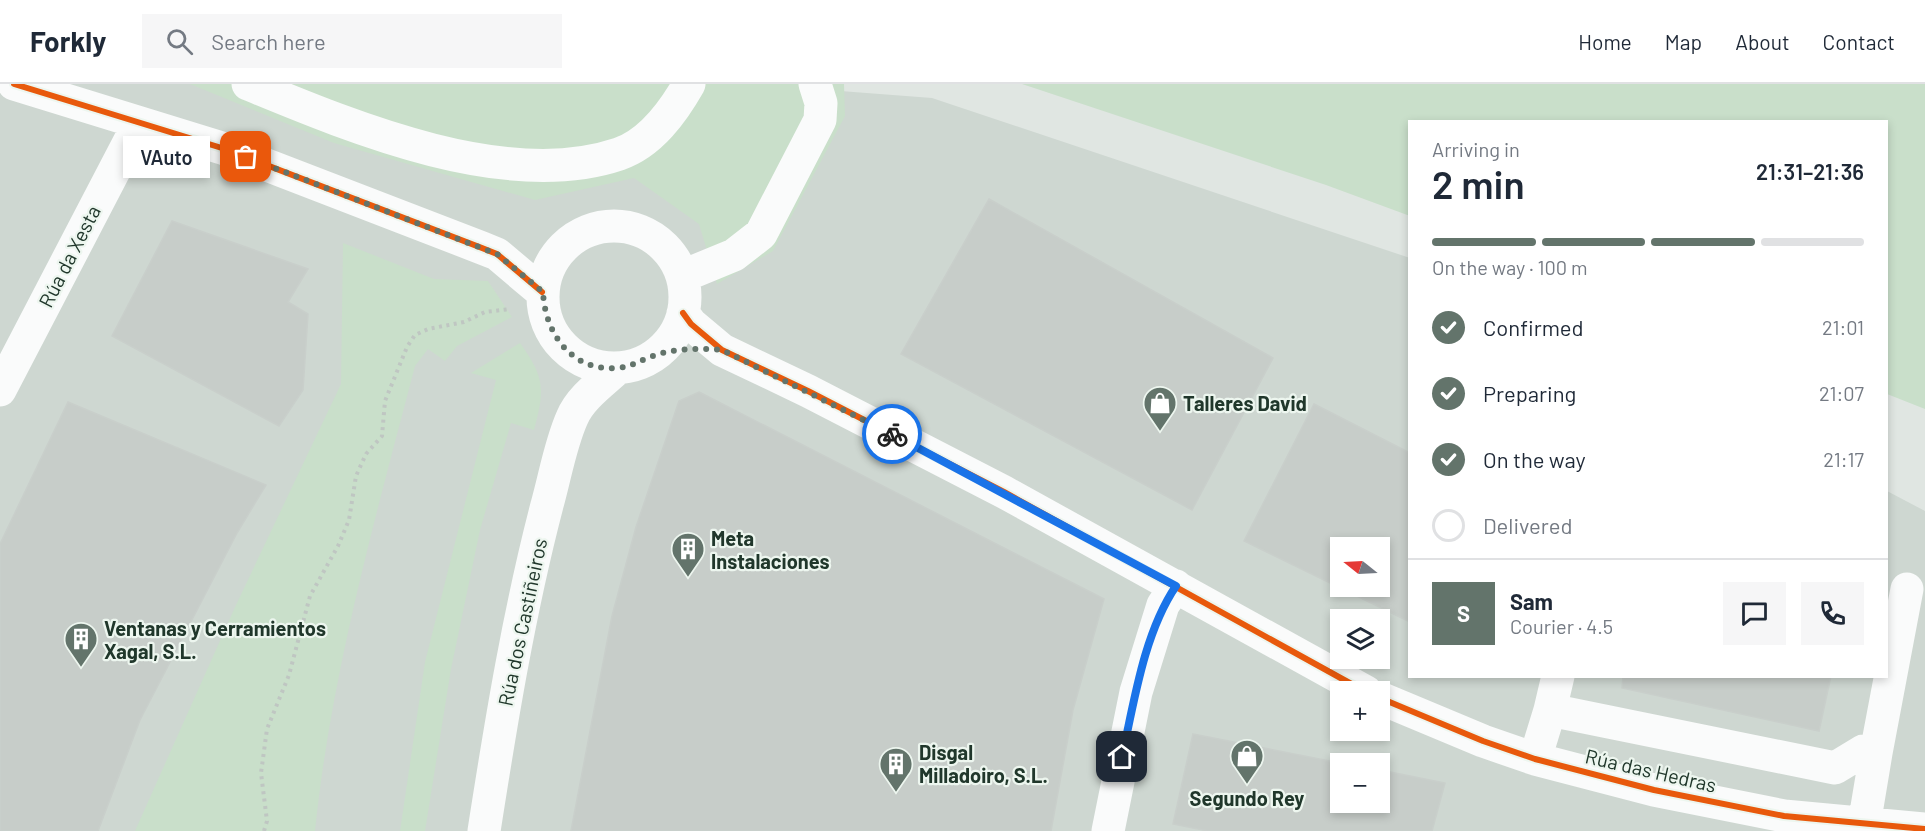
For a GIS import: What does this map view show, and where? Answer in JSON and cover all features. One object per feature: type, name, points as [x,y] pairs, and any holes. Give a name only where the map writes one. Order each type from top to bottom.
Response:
[{"type":"street","points":[[14,84],[225,149],[497,254],[539,253],[560,249]]},
{"type":"street","points":[[248,84],[307,108],[479,161],[535,166],[577,163],[621,153],[651,134],[675,108],[688,84]]},
{"type":"street","points":[[682,276],[734,255],[761,234],[820,120],[821,103],[816,84]]},
{"type":"street","name":"Rúa da Xesta","points":[[0,390],[139,123]]},
{"type":"street","points":[[653,356],[668,344],[683,314],[685,295],[682,276],[673,256],[657,240],[638,229],[616,225],[594,228],[574,237],[560,249],[545,278],[543,299],[545,318],[565,350],[581,361],[600,367],[618,368],[653,356],[695,347],[722,350]]},
{"type":"street","points":[[497,254],[543,299]]},
{"type":"street","points":[[683,314],[691,324],[722,350],[901,438],[1176,586],[1346,681]]},
{"type":"street","name":"Rúa dos Castiñeiros","points":[[484,831],[506,697],[536,549],[572,416],[565,350]]},
{"type":"street","name":"Rúa dos Castiñeiros","points":[[572,416],[589,395],[618,368]]},
{"type":"street","points":[[1108,831],[1136,692],[1163,605],[1176,586]]},
{"type":"street","points":[[1865,828],[1876,753],[1907,589]]},
{"type":"street","points":[[1535,759],[1558,678]]},
{"type":"street","name":"Rúa das Hedras","points":[[1390,702],[1483,741],[1535,759],[1654,790],[1784,816],[1865,828],[1925,829]]},
{"type":"street","points":[[1550,710],[1835,768],[1863,751],[1876,753]]},
{"type":"path","points":[[264,831],[267,821],[261,773],[267,729],[289,675],[310,596],[338,546],[349,520],[356,476],[366,454],[382,436],[385,401],[407,347],[415,335],[428,329],[464,322],[484,312],[543,299]]},
{"type":"shaded area","points":[[0,84],[750,84],[932,98],[1408,257],[1408,678],[1888,678],[1888,492],[1925,511],[1925,831],[0,831]]},
{"type":"green space","points":[[190,84],[844,84],[845,116],[773,251],[717,284],[699,224],[634,178],[535,200],[334,143]]},
{"type":"green space","points":[[1022,84],[1925,84],[1925,409],[1888,394],[1888,120],[1408,120],[1408,215],[1326,185]]},
{"type":"green space","points":[[343,243],[434,279],[488,281],[512,317],[457,346],[445,361],[428,349],[415,366],[370,539],[343,655],[322,772],[315,831],[135,831],[236,605],[341,384]]},
{"type":"green space","points":[[520,343],[538,375],[541,394],[538,416],[534,430],[511,423],[480,530],[451,669],[425,831],[400,831],[425,662],[496,380],[471,373]]},
{"type":"building","points":[[989,199],[1273,358],[1192,510],[901,354]]},
{"type":"building","points":[[172,221],[308,269],[288,302],[308,314],[303,390],[279,426],[112,336]]},
{"type":"building","points":[[699,392],[1104,599],[1073,710],[1051,831],[571,831],[612,616],[636,527],[679,401]]},
{"type":"building","points":[[68,402],[266,485],[237,533],[140,720],[98,831],[0,831],[0,544]]},
{"type":"building","points":[[1314,404],[1408,452],[1408,621],[1390,612],[1390,609],[1383,609],[1359,597],[1390,597],[1390,537],[1330,537],[1330,583],[1244,541]]},
{"type":"building","points":[[1623,678],[1831,678],[1819,731],[1622,688]]},
{"type":"building","points":[[1193,734],[1330,761],[1330,813],[1390,813],[1390,772],[1445,783],[1432,831],[1208,831],[1173,824]]},
{"type":"cycle path","points":[[14,84],[225,149],[482,248],[497,254],[542,292]]},
{"type":"cycle path","points":[[683,313],[691,324],[722,350],[808,391],[1004,492],[1346,681]]},
{"type":"cycle path","points":[[1390,702],[1483,741],[1535,759],[1654,790],[1784,816],[1925,829]]},
{"type":"way so far","points":[[246,157],[497,254],[543,292],[545,318],[554,336],[565,350],[581,361],[600,367],[618,368],[636,364],[653,356],[695,347],[722,350],[892,434]]},
{"type":"place","name":"VAuto","points":[[246,157]]},
{"type":"place","name":"Talleres David","points":[[1160,432]]},
{"type":"place","name":"Meta Instalaciones","points":[[688,578]]},
{"type":"place","name":"Ventanas y Cerramientos Xagal, S.L.","points":[[81,668]]},
{"type":"place","name":"Segundo Rey","points":[[1247,785]]},
{"type":"place","name":"Disgal Milladoiro, S.L.","points":[[896,793]]},
{"type":"route","points":[[892,434],[1176,586],[1163,605],[1136,692],[1122,757]]}]
